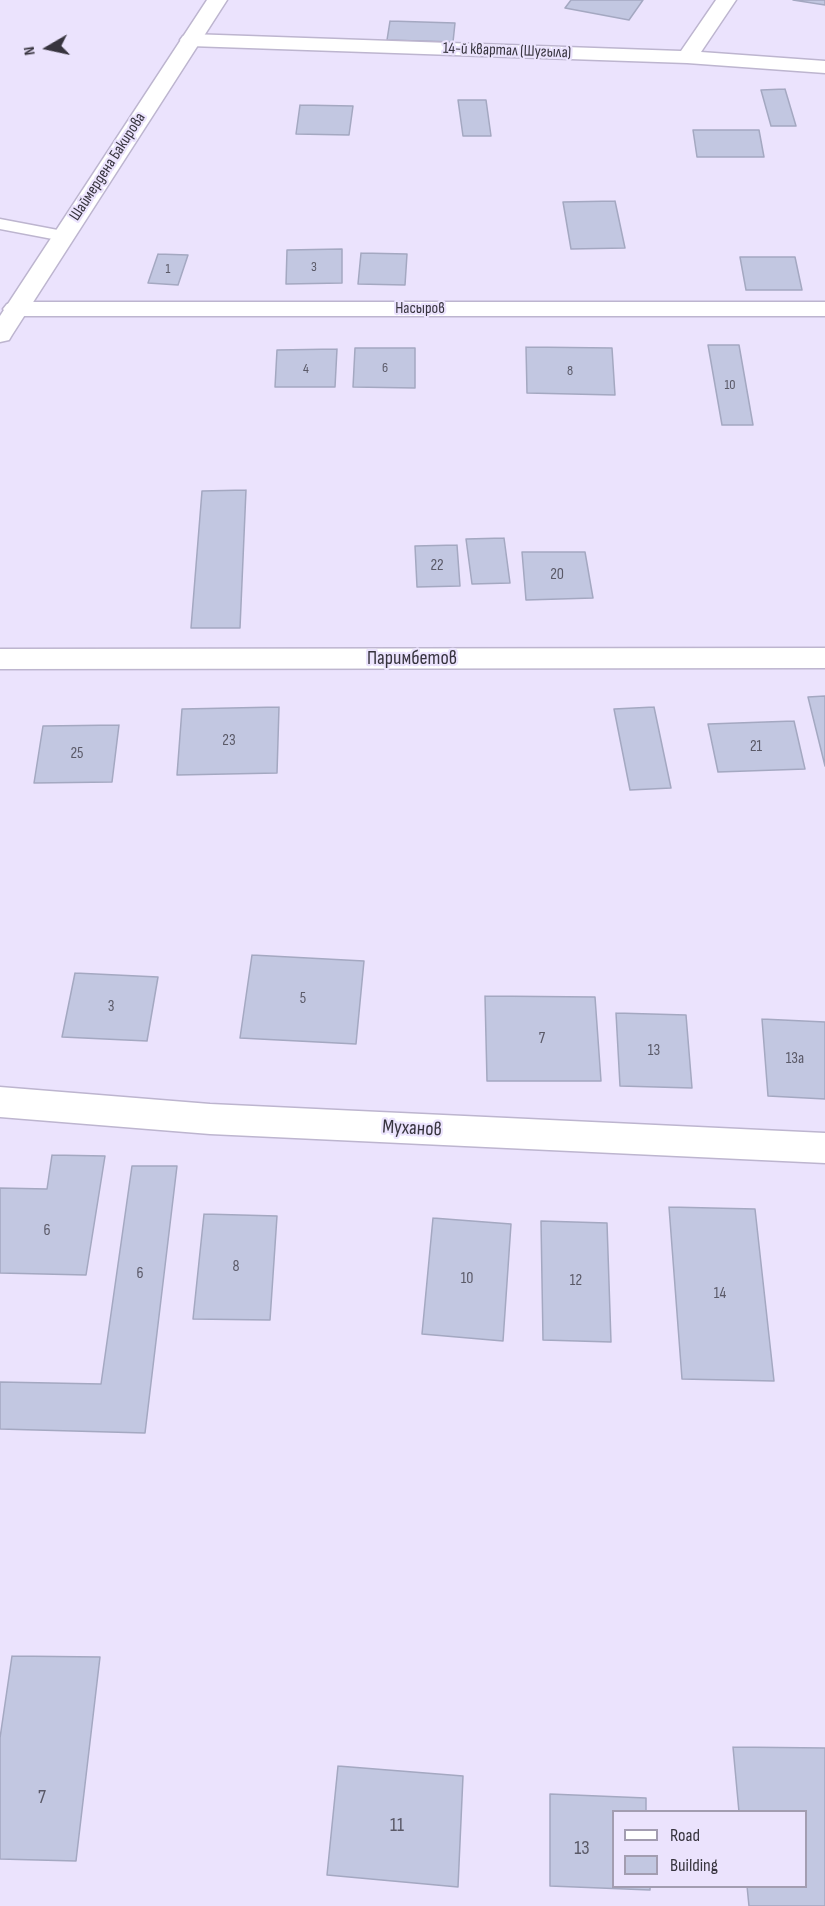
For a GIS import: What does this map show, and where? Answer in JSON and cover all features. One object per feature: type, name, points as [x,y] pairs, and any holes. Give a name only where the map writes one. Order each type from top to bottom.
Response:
[{"type":"street","name":"Шаймердена Бакирова","points":[[0,335],[217,0]]},
{"type":"street","points":[[687,57],[726,0]]},
{"type":"street","name":"14-й квартал (Шугыла)","points":[[190,40],[687,57],[825,67]]},
{"type":"street","name":"Насыров","points":[[15,309],[825,309]]},
{"type":"street","name":"Паримбетов","points":[[0,659],[825,658]]},
{"type":"street","name":"Муханов","points":[[0,1102],[210,1119],[825,1148]]},
{"type":"lane","points":[[0,224],[63,236]]},
{"type":"building","points":[[571,0],[643,0],[629,20],[565,8]]},
{"type":"building","points":[[793,0],[825,0],[825,5]]},
{"type":"building","points":[[390,21],[455,23],[453,42],[387,40]]},
{"type":"building","points":[[785,89],[796,126],[771,126],[761,90]]},
{"type":"building","points":[[458,100],[486,100],[491,136],[463,136]]},
{"type":"building","points":[[300,105],[353,106],[349,135],[296,134]]},
{"type":"building","points":[[693,130],[759,130],[764,157],[697,157]]},
{"type":"building","points":[[615,201],[625,248],[571,249],[563,202]]},
{"type":"building","points":[[342,249],[342,283],[286,284],[287,250]]},
{"type":"building","points":[[361,253],[407,254],[405,285],[358,284]]},
{"type":"building","points":[[158,254],[188,255],[178,285],[148,283]]},
{"type":"building","points":[[740,257],[795,257],[802,290],[746,290]]},
{"type":"building","points":[[708,345],[739,345],[753,425],[722,425]]},
{"type":"building","points":[[526,347],[612,348],[615,395],[527,393]]},
{"type":"building","points":[[355,348],[415,348],[415,388],[353,387]]},
{"type":"building","points":[[337,349],[335,387],[275,387],[277,350]]},
{"type":"building","points":[[246,490],[240,628],[191,628],[202,491]]},
{"type":"building","points":[[504,538],[510,583],[472,584],[466,539]]},
{"type":"building","points":[[457,545],[460,586],[417,587],[415,546]]},
{"type":"building","points":[[522,552],[585,552],[593,598],[526,600]]},
{"type":"building","points":[[825,696],[825,766],[808,697]]},
{"type":"building","points":[[279,707],[277,773],[177,775],[182,709]]},
{"type":"building","points":[[654,707],[671,788],[630,790],[614,709]]},
{"type":"building","points":[[794,721],[805,769],[718,772],[708,724]]},
{"type":"building","points":[[119,725],[112,782],[34,783],[43,726]]},
{"type":"building","points":[[252,955],[364,961],[356,1044],[240,1038]]},
{"type":"building","points":[[75,973],[158,977],[147,1041],[62,1037]]},
{"type":"building","points":[[485,996],[595,997],[601,1081],[487,1081]]},
{"type":"building","points":[[616,1013],[686,1015],[692,1088],[620,1086]]},
{"type":"building","points":[[762,1019],[825,1022],[825,1099],[768,1096]]},
{"type":"building","points":[[52,1155],[105,1156],[86,1275],[0,1273],[0,1188],[47,1189]]},
{"type":"building","points":[[132,1166],[177,1166],[145,1433],[0,1429],[0,1382],[101,1384]]},
{"type":"building","points":[[669,1207],[755,1209],[774,1381],[682,1379]]},
{"type":"building","points":[[204,1214],[277,1216],[270,1320],[193,1319]]},
{"type":"building","points":[[433,1218],[511,1224],[503,1341],[422,1334]]},
{"type":"building","points":[[541,1221],[607,1223],[611,1342],[543,1340]]},
{"type":"building","points":[[12,1656],[100,1657],[76,1861],[0,1859],[0,1738]]},
{"type":"building","points":[[733,1747],[825,1748],[825,1906],[749,1906],[747,1888],[807,1888],[807,1810],[739,1810]]},
{"type":"building","points":[[338,1766],[463,1776],[458,1887],[327,1875]]},
{"type":"building","points":[[550,1794],[646,1798],[646,1810],[612,1810],[612,1888],[650,1888],[650,1890],[550,1886]]}]
